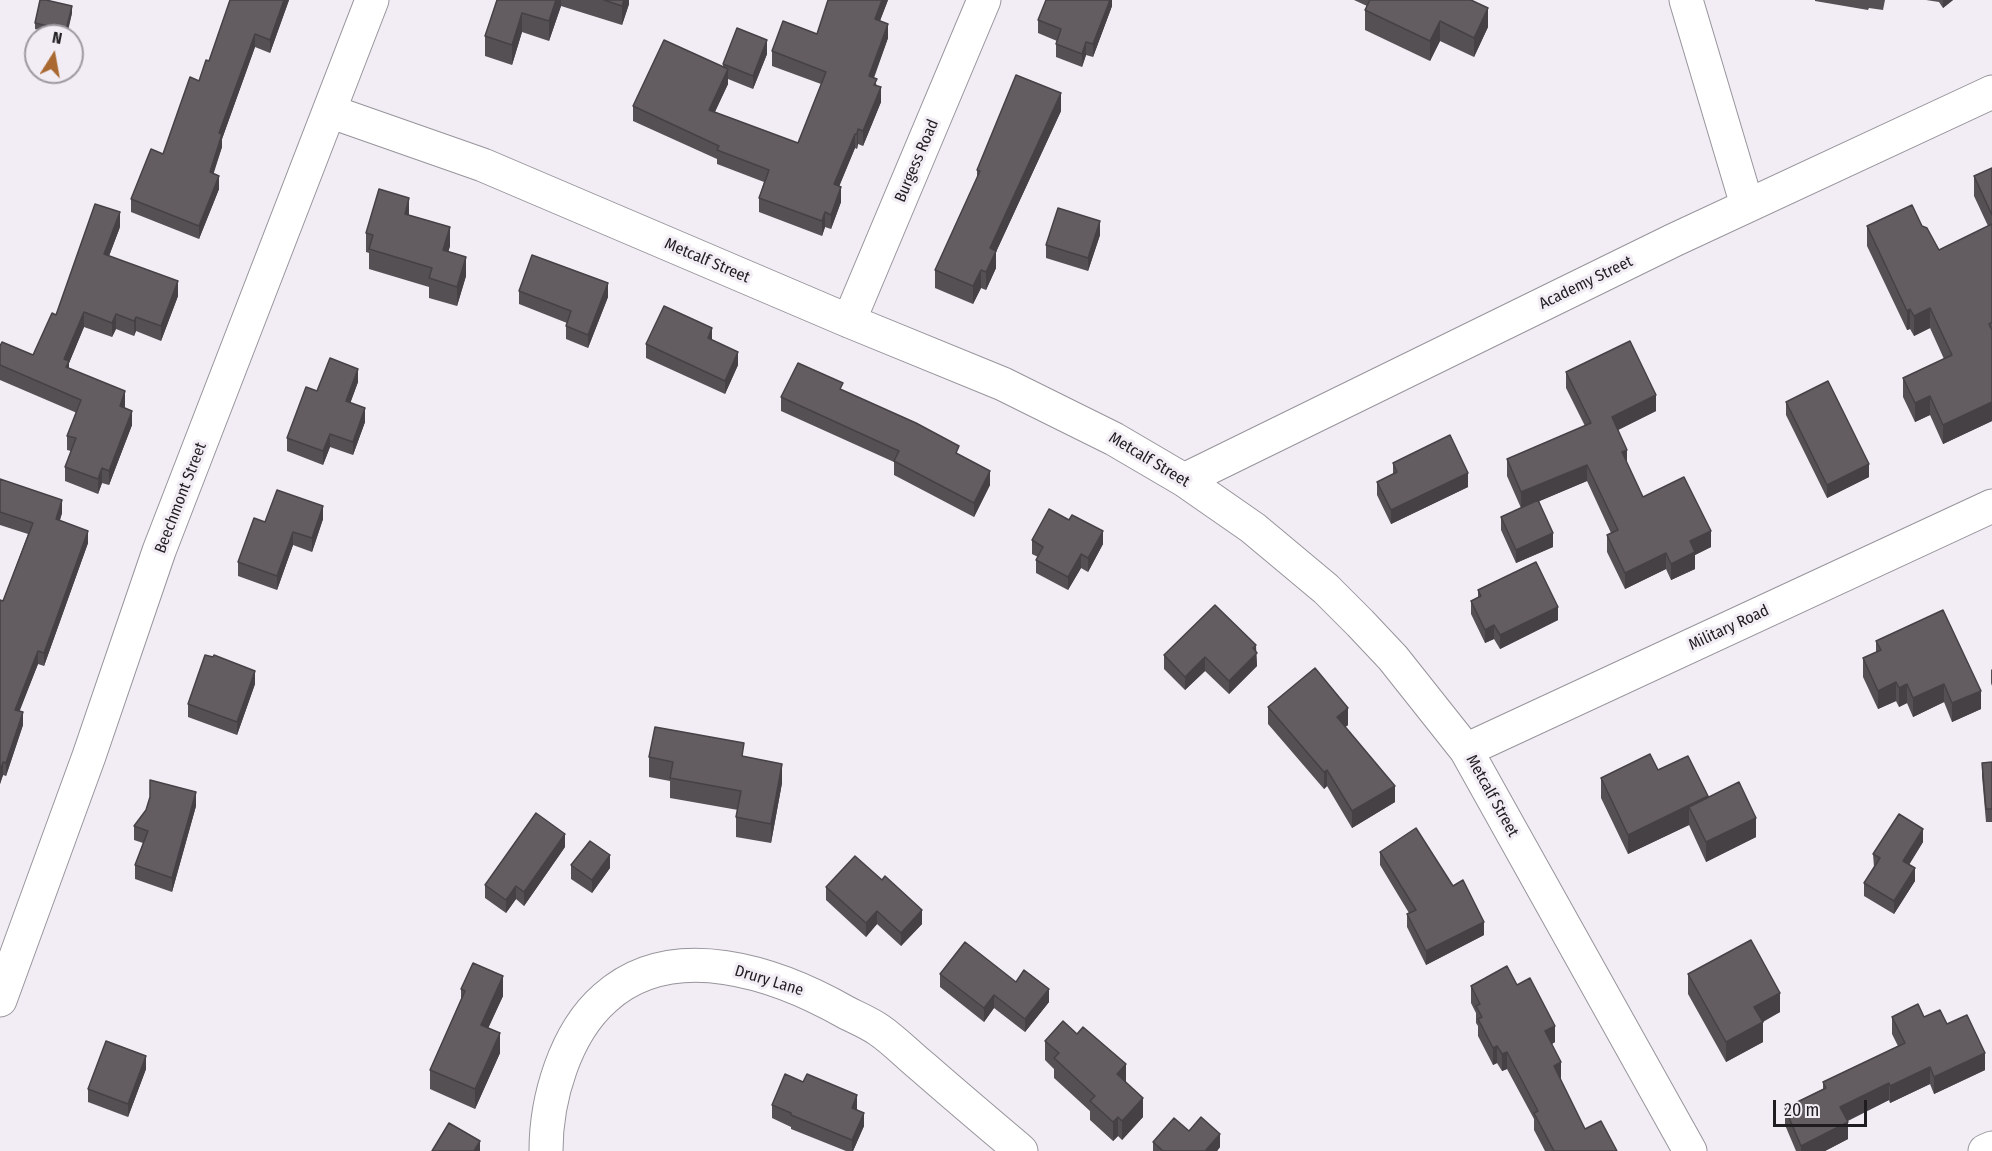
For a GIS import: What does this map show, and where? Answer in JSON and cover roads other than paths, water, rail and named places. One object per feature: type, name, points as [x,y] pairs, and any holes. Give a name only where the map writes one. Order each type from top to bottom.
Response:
[{"type":"street","name":"Beechmont Street","points":[[0,1000],[159,551],[372,0]]},
{"type":"street","name":"Burgess Road","points":[[849,321],[984,0]]},
{"type":"street","points":[[1686,0],[1747,205]]},
{"type":"street","name":"Academy Street","points":[[1184,480],[1747,205],[1992,92]]},
{"type":"street","name":"Metcalf Street","points":[[329,111],[483,165],[1003,384],[1114,439],[1184,480],[1252,528],[1311,577],[1353,616],[1393,658],[1466,750],[1690,1151]]},
{"type":"street","name":"Military Road","points":[[1466,750],[1992,506]]},
{"type":"street","name":"Drury Lane","points":[[546,1151],[552,1105],[559,1076],[568,1048],[583,1022],[616,988],[636,976],[663,968],[692,966],[720,967],[776,980],[828,1002],[878,1029],[1021,1151]]},
{"type":"street","points":[[1985,1151],[1992,1148]]}]
